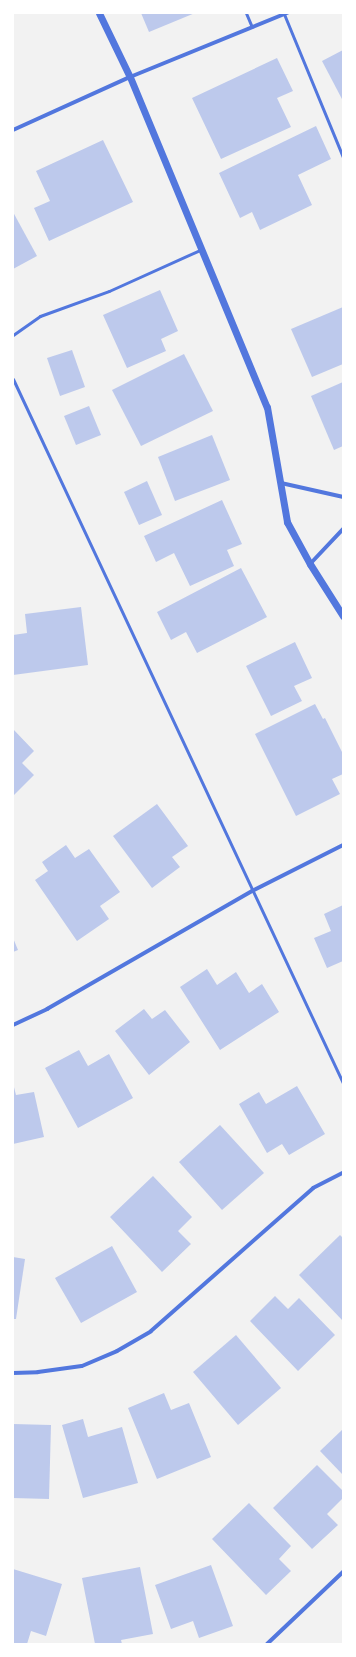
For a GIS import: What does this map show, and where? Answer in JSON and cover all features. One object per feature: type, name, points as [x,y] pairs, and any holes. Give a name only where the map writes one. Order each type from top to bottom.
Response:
[{"type":"street","points":[[99,13],[130,77],[266,407],[287,522],[310,564],[343,616]]},
{"type":"street","points":[[13,130],[130,77],[285,13]]},
{"type":"street","points":[[281,483],[343,497]]},
{"type":"street","points":[[310,564],[343,529]]},
{"type":"street","points":[[13,1025],[47,1009],[252,891],[343,845]]},
{"type":"street","points":[[13,1373],[38,1372],[82,1366],[117,1351],[151,1331],[313,1188],[343,1173]]},
{"type":"street","points":[[267,1644],[343,1572]]},
{"type":"lane","points":[[246,13],[252,27]]},
{"type":"lane","points":[[285,13],[343,157]]},
{"type":"lane","points":[[13,335],[40,316],[109,291],[202,249]]},
{"type":"lane","points":[[13,380],[343,1084]]},
{"type":"building","points":[[141,13],[195,13],[149,32]]},
{"type":"building","points":[[343,50],[343,101],[322,61]]},
{"type":"building","points":[[277,58],[293,91],[277,98],[291,127],[221,159],[192,98]]},
{"type":"building","points":[[316,126],[331,159],[298,175],[312,205],[260,230],[252,212],[240,218],[219,173]]},
{"type":"building","points":[[103,140],[133,202],[49,241],[34,208],[50,201],[36,171]]},
{"type":"building","points":[[13,212],[37,256],[13,269]]},
{"type":"building","points":[[160,290],[178,331],[161,339],[166,351],[127,368],[103,315]]},
{"type":"building","points":[[343,307],[343,364],[312,377],[291,329]]},
{"type":"building","points":[[72,350],[85,387],[60,396],[47,358]]},
{"type":"building","points":[[184,354],[213,411],[141,446],[112,390]]},
{"type":"building","points":[[343,382],[343,446],[334,450],[311,396]]},
{"type":"building","points":[[89,406],[101,435],[76,445],[64,416]]},
{"type":"building","points":[[212,435],[230,480],[175,501],[158,457]]},
{"type":"building","points":[[147,481],[162,515],[139,525],[124,492]]},
{"type":"building","points":[[222,500],[242,544],[227,550],[234,566],[190,586],[174,553],[156,562],[144,536]]},
{"type":"building","points":[[241,568],[267,617],[197,653],[186,632],[171,640],[157,612]]},
{"type":"building","points":[[81,607],[88,665],[13,675],[13,635],[27,633],[25,614]]},
{"type":"building","points":[[295,642],[312,678],[294,686],[302,701],[271,716],[246,666]]},
{"type":"building","points":[[315,704],[323,719],[325,718],[343,754],[343,774],[332,779],[340,794],[296,816],[255,734]]},
{"type":"building","points":[[13,729],[34,751],[22,763],[34,775],[13,796]]},
{"type":"building","points":[[157,804],[188,846],[172,857],[180,867],[152,888],[113,836]]},
{"type":"building","points":[[66,845],[75,858],[89,849],[120,892],[100,906],[109,919],[77,941],[35,880],[48,871],[42,862]]},
{"type":"building","points":[[343,905],[343,961],[327,968],[314,938],[331,931],[324,914]]},
{"type":"building","points":[[13,938],[18,950],[13,952]]},
{"type":"building","points":[[207,969],[217,985],[236,972],[249,993],[262,984],[279,1012],[220,1050],[180,987]]},
{"type":"building","points":[[144,1009],[152,1019],[165,1010],[190,1042],[149,1075],[115,1031]]},
{"type":"building","points":[[79,1050],[88,1066],[109,1054],[133,1098],[78,1128],[45,1068]]},
{"type":"building","points":[[13,1083],[16,1095],[34,1092],[44,1137],[13,1144]]},
{"type":"building","points":[[297,1086],[325,1134],[289,1155],[282,1144],[267,1153],[239,1104],[259,1092],[266,1104]]},
{"type":"building","points":[[220,1125],[264,1173],[222,1210],[179,1162]]},
{"type":"building","points":[[153,1176],[192,1217],[178,1231],[191,1244],[162,1272],[110,1217]]},
{"type":"building","points":[[340,1235],[343,1238],[343,1321],[299,1275]]},
{"type":"building","points":[[112,1246],[137,1292],[81,1323],[55,1278]]},
{"type":"building","points":[[13,1257],[25,1259],[16,1319],[13,1319]]},
{"type":"building","points":[[275,1296],[288,1309],[299,1298],[335,1335],[298,1371],[250,1321]]},
{"type":"building","points":[[236,1335],[281,1388],[238,1425],[193,1372]]},
{"type":"building","points":[[164,1393],[171,1410],[189,1403],[211,1457],[157,1479],[128,1408]]},
{"type":"building","points":[[83,1419],[88,1437],[122,1427],[138,1483],[83,1498],[62,1425]]},
{"type":"building","points":[[13,1424],[51,1425],[49,1499],[13,1498]]},
{"type":"building","points":[[343,1429],[343,1475],[320,1451]]},
{"type":"building","points":[[317,1465],[343,1491],[343,1498],[327,1514],[338,1525],[312,1549],[273,1508]]},
{"type":"building","points":[[249,1503],[291,1546],[279,1559],[291,1571],[266,1595],[212,1539]]},
{"type":"building","points":[[211,1565],[233,1626],[199,1638],[193,1621],[171,1629],[155,1585]]},
{"type":"building","points":[[140,1567],[153,1634],[121,1640],[122,1644],[95,1644],[82,1578]]},
{"type":"building","points":[[13,1569],[62,1584],[46,1636],[31,1631],[27,1644],[13,1643]]}]
